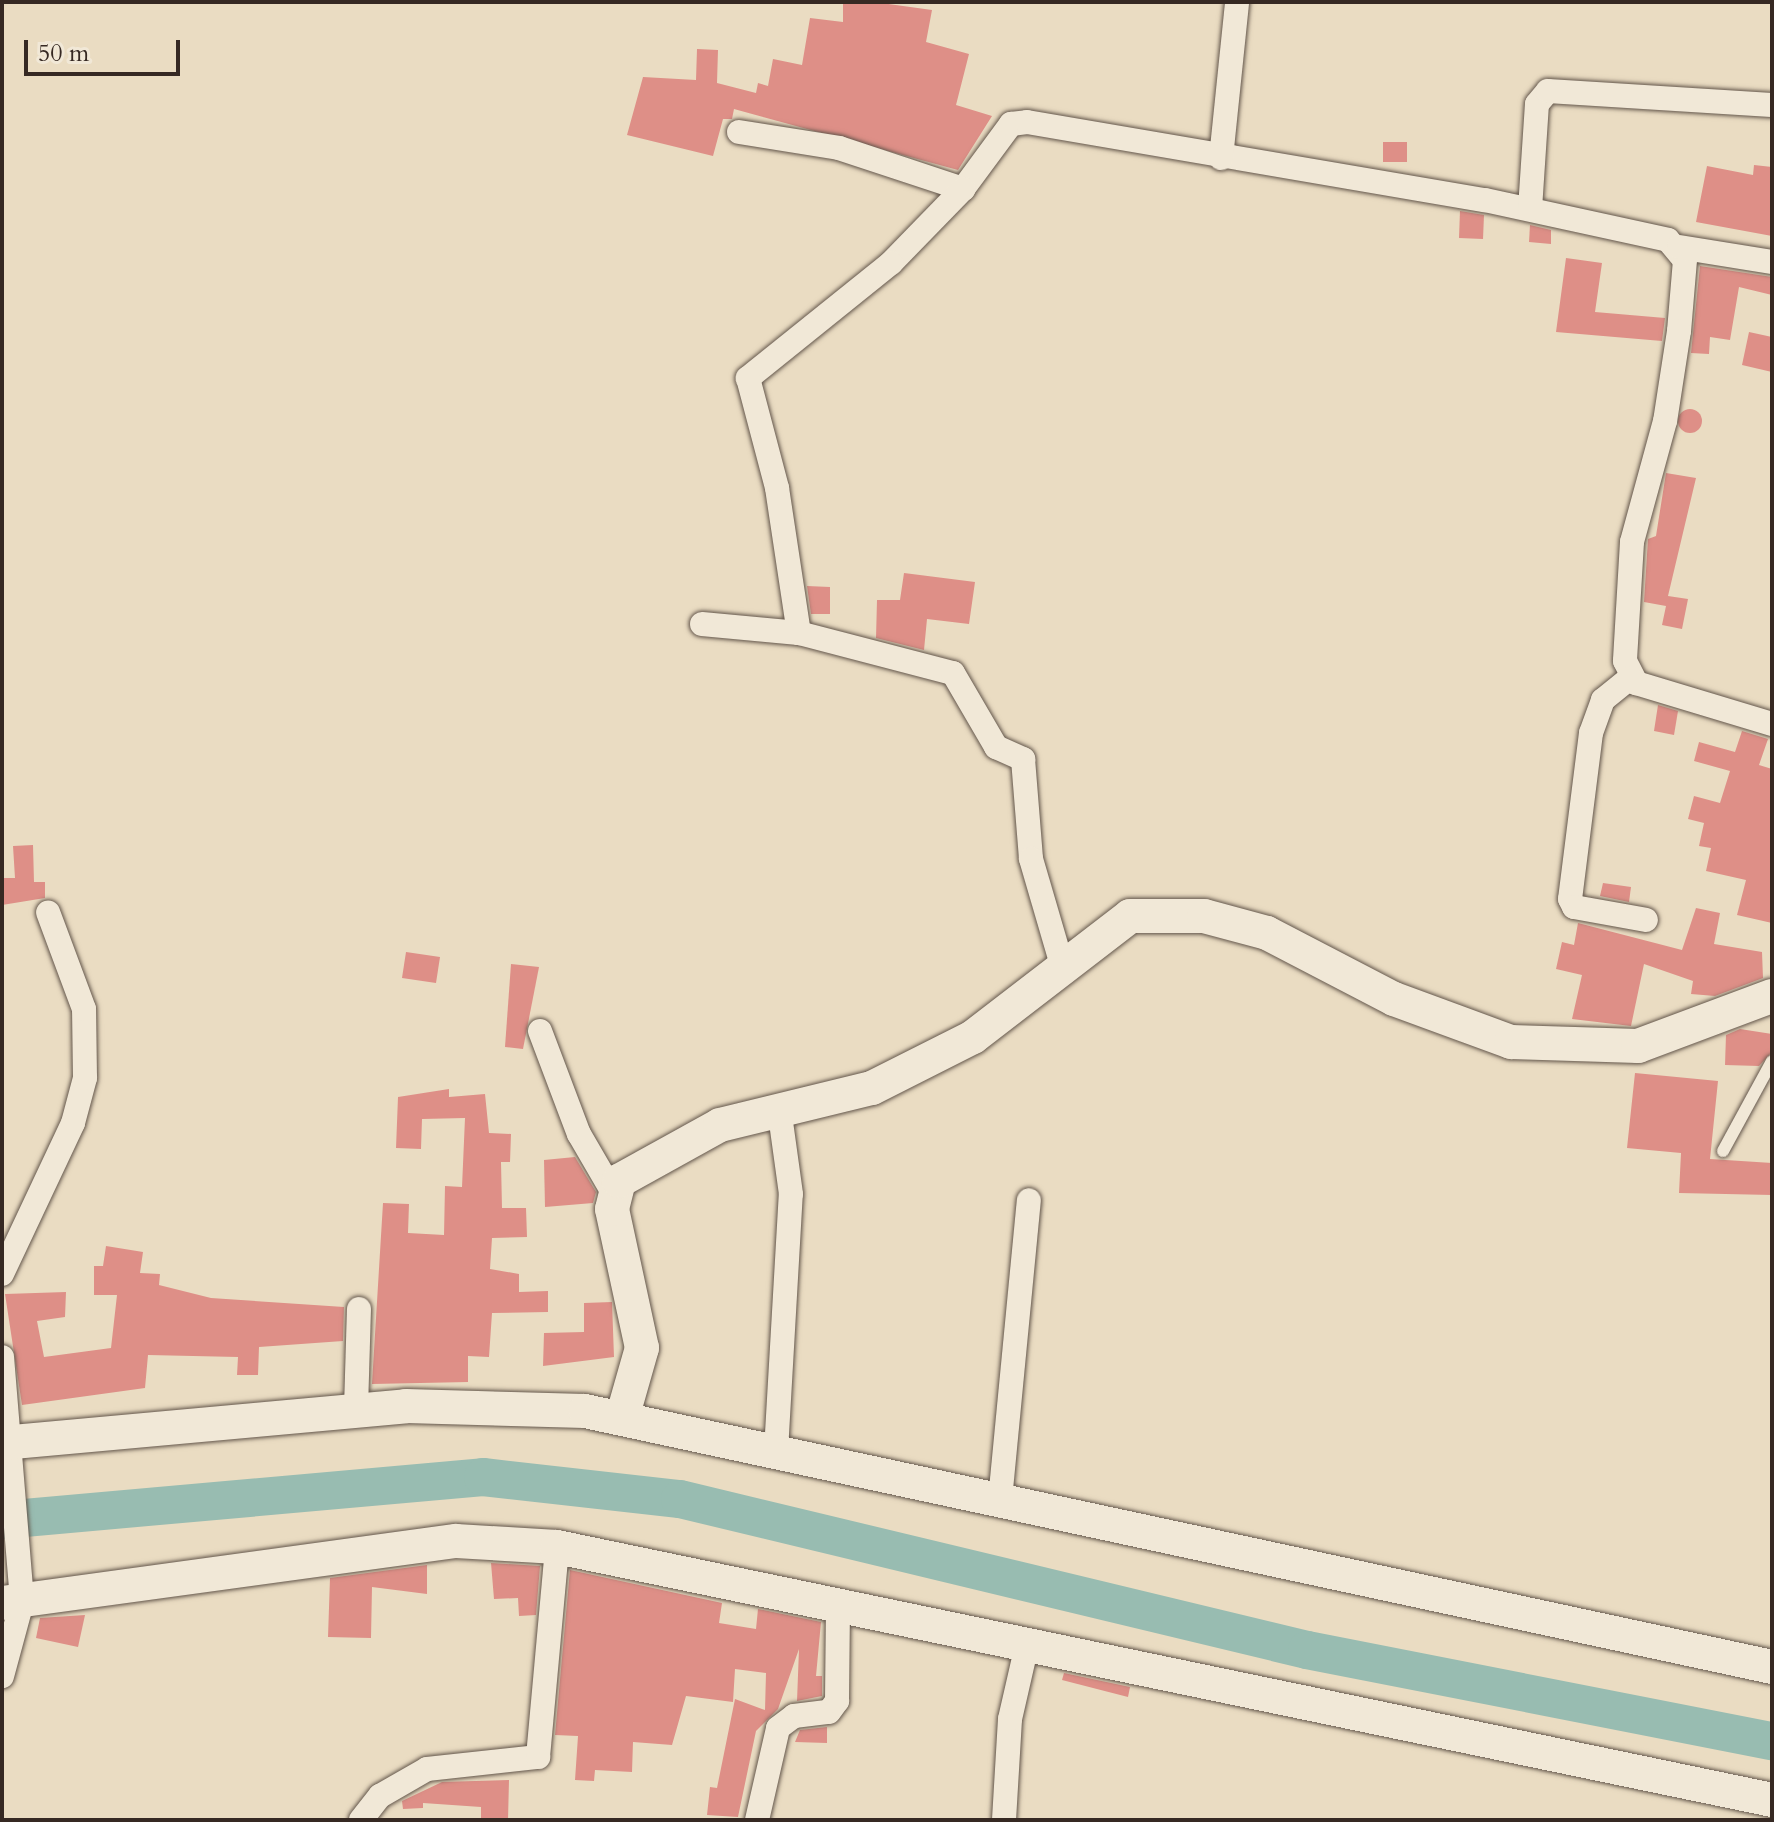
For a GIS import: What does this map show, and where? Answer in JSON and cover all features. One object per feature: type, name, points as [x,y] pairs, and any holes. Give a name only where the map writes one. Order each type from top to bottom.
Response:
[{"type":"street","points":[[1221,158],[1237,2]]},
{"type":"street","points":[[1530,209],[1537,104],[1548,91],[1772,105]]},
{"type":"street","points":[[799,633],[777,488],[749,374],[805,339],[963,189],[1017,122],[1530,209],[1653,234],[1679,247],[1772,262]]},
{"type":"street","points":[[739,132],[839,148],[963,189]]},
{"type":"street","points":[[1630,678],[1621,631],[1627,573],[1670,391],[1685,260],[1679,247]]},
{"type":"street","points":[[702,624],[799,633],[953,673],[996,747],[1023,759],[1031,859],[1064,972]]},
{"type":"street","points":[[1630,678],[1772,724]]},
{"type":"street","points":[[1630,678],[1603,700],[1591,733],[1570,899],[1574,907],[1646,920]]},
{"type":"street","points":[[2,1274],[73,1123],[85,1078],[84,1009],[48,912]]},
{"type":"street","points":[[612,1191],[689,1140],[779,1108],[872,1088],[973,1037],[1064,972],[1130,916],[1169,912],[1267,933],[1394,999],[1511,1042],[1638,1046],[1772,996]]},
{"type":"street","points":[[540,1031],[579,1134],[612,1191],[642,1348],[622,1418]]},
{"type":"street","points":[[776,1451],[791,1194],[779,1108]]},
{"type":"street","points":[[1000,1500],[1029,1200]]},
{"type":"street","points":[[356,1409],[359,1309]]},
{"type":"street","points":[[2,1357],[14,1594],[2,1676]]},
{"type":"street","points":[[6,1445],[356,1409],[491,1404],[622,1418],[1772,1667]]},
{"type":"street","points":[[14,1594],[456,1541],[557,1547],[1026,1649],[1772,1800]]},
{"type":"street","points":[[361,1820],[439,1765],[538,1757],[557,1547]]},
{"type":"street","points":[[757,1820],[778,1728],[794,1716],[829,1712],[837,1701],[838,1607]]},
{"type":"street","points":[[1004,1820],[1010,1719],[1026,1649]]},
{"type":"lane","points":[[1723,1151],[1772,1061]]},
{"type":"building","points":[[874,2],[932,10],[926,42],[969,54],[956,105],[992,116],[958,170],[734,109],[732,119],[723,119],[713,156],[627,135],[643,77],[696,80],[697,49],[718,50],[717,83],[756,93],[758,83],[768,86],[773,59],[802,65],[810,18],[843,22],[843,4]]},
{"type":"building","points":[[1383,142],[1407,142],[1407,162],[1383,162]]},
{"type":"building","points":[[1754,165],[1772,167],[1772,236],[1696,222],[1707,166],[1753,175]]},
{"type":"building","points":[[1460,211],[1484,215],[1483,239],[1459,238]]},
{"type":"building","points":[[1530,225],[1551,230],[1551,244],[1529,242]]},
{"type":"building","points":[[1566,258],[1602,263],[1595,312],[1665,318],[1662,341],[1556,332]]},
{"type":"building","points":[[1700,266],[1772,277],[1772,295],[1739,287],[1730,340],[1710,337],[1709,354],[1691,353]]},
{"type":"building","points":[[1749,332],[1772,337],[1772,372],[1742,365]]},
{"type":"building","points":[[1690,409],[1701,416],[1702,421],[1695,432],[1690,433],[1679,426],[1678,421],[1685,410]]},
{"type":"building","points":[[1666,473],[1696,478],[1668,596],[1688,599],[1682,629],[1662,625],[1666,606],[1644,602],[1648,539],[1656,536]]},
{"type":"building","points":[[904,573],[975,582],[969,624],[927,619],[924,650],[876,638],[877,600],[900,600]]},
{"type":"building","points":[[807,586],[830,587],[830,614],[811,614]]},
{"type":"building","points":[[1658,705],[1678,711],[1674,735],[1654,731]]},
{"type":"building","points":[[1742,731],[1768,739],[1759,765],[1772,769],[1772,923],[1737,915],[1746,880],[1706,871],[1711,848],[1699,846],[1704,823],[1688,819],[1694,796],[1720,803],[1730,771],[1694,761],[1699,742],[1735,752]]},
{"type":"building","points":[[33,845],[34,882],[45,882],[45,898],[2,905],[2,878],[15,878],[13,846]]},
{"type":"building","points":[[1603,883],[1631,887],[1629,902],[1600,896]]},
{"type":"building","points":[[1696,908],[1720,913],[1714,944],[1762,952],[1763,978],[1715,996],[1691,994],[1693,981],[1644,964],[1631,1026],[1572,1019],[1582,975],[1556,969],[1562,942],[1574,945],[1578,923],[1682,950]]},
{"type":"building","points":[[406,952],[440,957],[436,983],[402,978]]},
{"type":"building","points":[[511,964],[539,967],[523,1049],[505,1047]]},
{"type":"building","points":[[1740,1029],[1772,1034],[1772,1052],[1759,1066],[1725,1065],[1726,1035]]},
{"type":"building","points":[[1635,1073],[1718,1081],[1710,1159],[1772,1163],[1772,1195],[1679,1193],[1681,1153],[1627,1148]]},
{"type":"building","points":[[449,1089],[449,1097],[485,1094],[489,1133],[511,1134],[510,1162],[501,1162],[502,1208],[526,1208],[527,1237],[492,1238],[490,1269],[519,1274],[519,1292],[548,1291],[548,1312],[492,1313],[489,1357],[468,1356],[468,1382],[372,1384],[383,1203],[409,1204],[408,1233],[444,1235],[445,1186],[462,1187],[465,1118],[422,1119],[421,1149],[396,1148],[398,1097]]},
{"type":"building","points":[[575,1157],[596,1192],[593,1203],[545,1207],[544,1160]]},
{"type":"building","points":[[106,1246],[143,1252],[140,1273],[160,1274],[159,1285],[211,1298],[344,1307],[343,1341],[259,1347],[258,1375],[237,1375],[238,1357],[148,1355],[145,1388],[22,1405],[5,1294],[66,1292],[65,1317],[37,1321],[44,1357],[111,1348],[117,1295],[94,1295],[94,1266],[103,1266]]},
{"type":"building","points":[[612,1302],[614,1357],[543,1366],[544,1333],[584,1332],[584,1303]]},
{"type":"building","points":[[491,1563],[540,1566],[536,1615],[519,1616],[518,1598],[494,1599]]},
{"type":"building","points":[[427,1565],[427,1594],[372,1587],[371,1638],[328,1637],[330,1578]]},
{"type":"building","points":[[570,1570],[722,1603],[719,1623],[756,1629],[758,1609],[821,1622],[816,1676],[822,1676],[822,1696],[797,1701],[799,1649],[778,1709],[756,1731],[738,1817],[707,1815],[710,1787],[717,1788],[735,1699],[765,1710],[766,1673],[735,1669],[733,1702],[686,1696],[672,1745],[633,1742],[632,1772],[595,1770],[594,1781],[575,1780],[578,1736],[555,1735]]},
{"type":"building","points":[[85,1615],[78,1647],[36,1638],[40,1618]]},
{"type":"building","points":[[1064,1673],[1130,1687],[1128,1697],[1062,1680]]},
{"type":"building","points":[[827,1727],[827,1743],[795,1742],[800,1730]]},
{"type":"building","points":[[509,1780],[508,1820],[481,1820],[481,1807],[423,1803],[423,1808],[403,1809],[402,1801],[442,1782]]},
{"type":"waterway","points":[[2,1520],[483,1477],[680,1499],[1307,1650],[1772,1741]]}]
